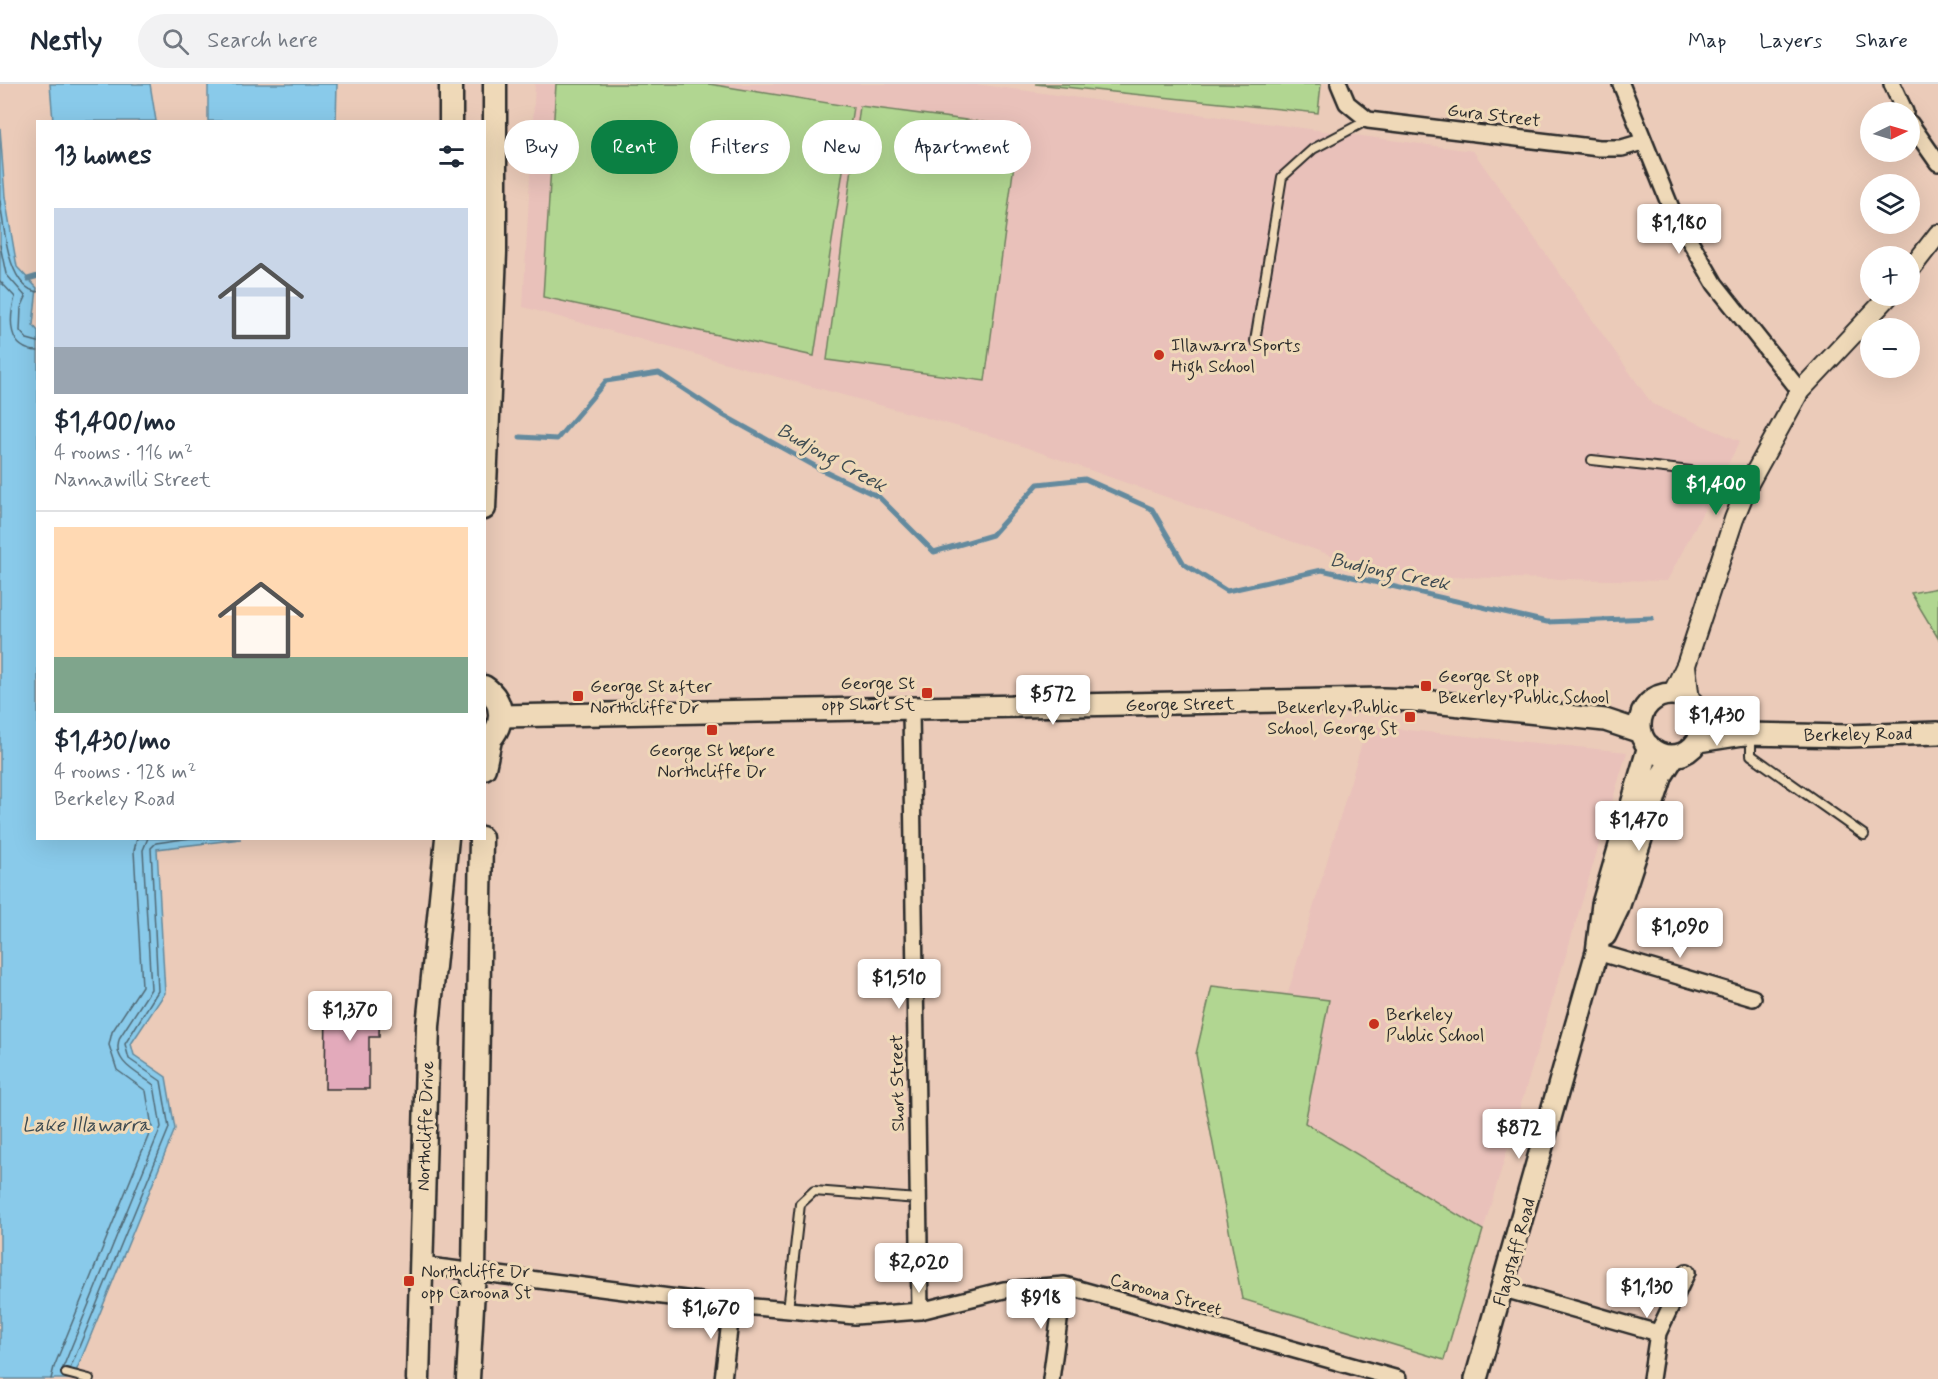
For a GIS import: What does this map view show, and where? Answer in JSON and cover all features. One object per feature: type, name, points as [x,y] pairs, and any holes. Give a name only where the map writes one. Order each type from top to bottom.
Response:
[{"type":"main road","points":[[451,84],[451,120]]},
{"type":"main road","points":[[486,462],[495,254],[495,84]]},
{"type":"main road","points":[[486,686],[500,707],[501,716],[496,733],[488,742]]},
{"type":"main road","points":[[1656,698],[1681,698],[1695,707],[1700,731],[1691,748],[1674,756],[1660,754],[1645,739],[1645,710],[1656,698]]},
{"type":"main road","name":"George Street","points":[[501,716],[911,710],[1383,699],[1413,700],[1605,720],[1645,739]]},
{"type":"main road","name":"George Street","points":[[1605,720],[1645,710]]},
{"type":"main road","name":"Berkeley Road","points":[[1700,731],[1848,736],[1938,733]]},
{"type":"main road","name":"Flagstaff Road","points":[[1476,1379],[1504,1289],[1596,952],[1603,904],[1645,739]]},
{"type":"main road","name":"Flagstaff Road","points":[[1596,952],[1618,908],[1662,775],[1674,756]]},
{"type":"main road","name":"Northcliffe Drive","points":[[418,1379],[428,1026],[447,840]]},
{"type":"main road","points":[[468,1379],[474,1271],[481,840]]},
{"type":"street","points":[[1339,84],[1347,103],[1368,120]]},
{"type":"street","points":[[1621,84],[1642,142],[1671,208],[1715,284],[1800,391]]},
{"type":"street","points":[[1892,84],[1900,102]]},
{"type":"street","name":"Gura Street","points":[[1368,120],[1599,148],[1622,148],[1642,142]]},
{"type":"street","points":[[1920,138],[1938,164]]},
{"type":"street","points":[[1920,257],[1938,234]]},
{"type":"street","points":[[1681,698],[1686,665],[1734,519],[1747,487],[1800,391],[1880,306]]},
{"type":"street","name":"Short Street","points":[[911,710],[920,1311]]},
{"type":"street","points":[[1596,952],[1753,998]]},
{"type":"street","name":"Caroona Street","points":[[421,1266],[732,1305],[855,1316],[920,1311],[1004,1290],[1064,1285],[1398,1379]]},
{"type":"street","points":[[1651,1379],[1658,1333],[1687,1272]]},
{"type":"street","points":[[1051,1379],[1064,1285]]},
{"type":"street","points":[[1504,1289],[1658,1333]]},
{"type":"street","points":[[723,1379],[732,1305]]},
{"type":"lane","points":[[1255,341],[1282,177],[1313,149],[1368,120]]},
{"type":"lane","points":[[1592,460],[1691,471],[1747,487]]},
{"type":"lane","points":[[1747,734],[1751,755],[1864,835]]},
{"type":"lane","points":[[788,1310],[800,1204],[814,1191],[918,1199]]},
{"type":"lane","points":[[66,1373],[89,1379]]},
{"type":"shaded area","name":"Illawarra Sports High School","points":[[535,84],[975,84],[1473,151],[1652,404],[1740,441],[1667,581],[1390,576],[999,438],[523,307],[530,174],[579,174],[579,120],[533,120]]},
{"type":"shaded area","name":"Berkeley Public School","points":[[1367,726],[1627,752],[1444,1360],[1242,1299],[1196,1054],[1212,986],[1288,993]]},
{"type":"green space","points":[[556,84],[709,84],[853,107],[851,120],[802,120],[802,174],[843,174],[814,356],[543,297],[551,174],[579,174],[579,120],[554,120]]},
{"type":"green space","points":[[1035,84],[1321,84],[1318,113]]},
{"type":"green space","points":[[860,106],[966,120],[894,120],[894,174],[1013,174],[985,381],[827,360],[851,174],[882,174],[882,120],[858,120]]},
{"type":"green space","points":[[1938,588],[1938,638],[1911,593]]},
{"type":"green space","points":[[1212,986],[1329,1000],[1305,1123],[1483,1230],[1444,1360],[1242,1299],[1196,1054]]},
{"type":"water","points":[[50,84],[150,84],[156,120],[53,120]]},
{"type":"water","points":[[208,84],[337,84],[336,120],[208,120]]},
{"type":"water","name":"Lake Illawarra","points":[[0,128],[5,197],[17,267],[36,287],[33,325],[36,329],[36,840],[233,840],[157,849],[165,993],[131,1044],[134,1055],[166,1077],[175,1129],[73,1379],[0,1379]]},
{"type":"building","points":[[350,995],[380,996],[379,1037],[369,1037],[369,1089],[325,1089],[326,1003],[350,1003]]},
{"type":"waterway","name":"Budjong Creek","points":[[28,279],[36,277]]},
{"type":"waterway","name":"Budjong Creek","points":[[520,437],[557,439],[606,381],[659,373],[723,415],[822,470],[879,497],[934,552],[992,535],[1038,484],[1085,479],[1152,509],[1184,564],[1227,591],[1322,570],[1547,622],[1652,618]]},
{"type":"place","name":"Illawarra Sports High School","points":[[1159,355]]},
{"type":"place","name":"George St opp Bekerley Public School","points":[[1426,686]]},
{"type":"place","name":"George St opp Short St","points":[[927,693]]},
{"type":"place","name":"George St after Northcliffe Dr","points":[[578,696]]},
{"type":"place","name":"Bekerley Public School, George St","points":[[1410,717]]},
{"type":"place","name":"George St before Northcliffe Dr","points":[[712,730]]},
{"type":"place","name":"Berkeley Public School","points":[[1374,1024]]},
{"type":"place","name":"Northcliffe Dr opp Caroona St","points":[[409,1281]]}]
